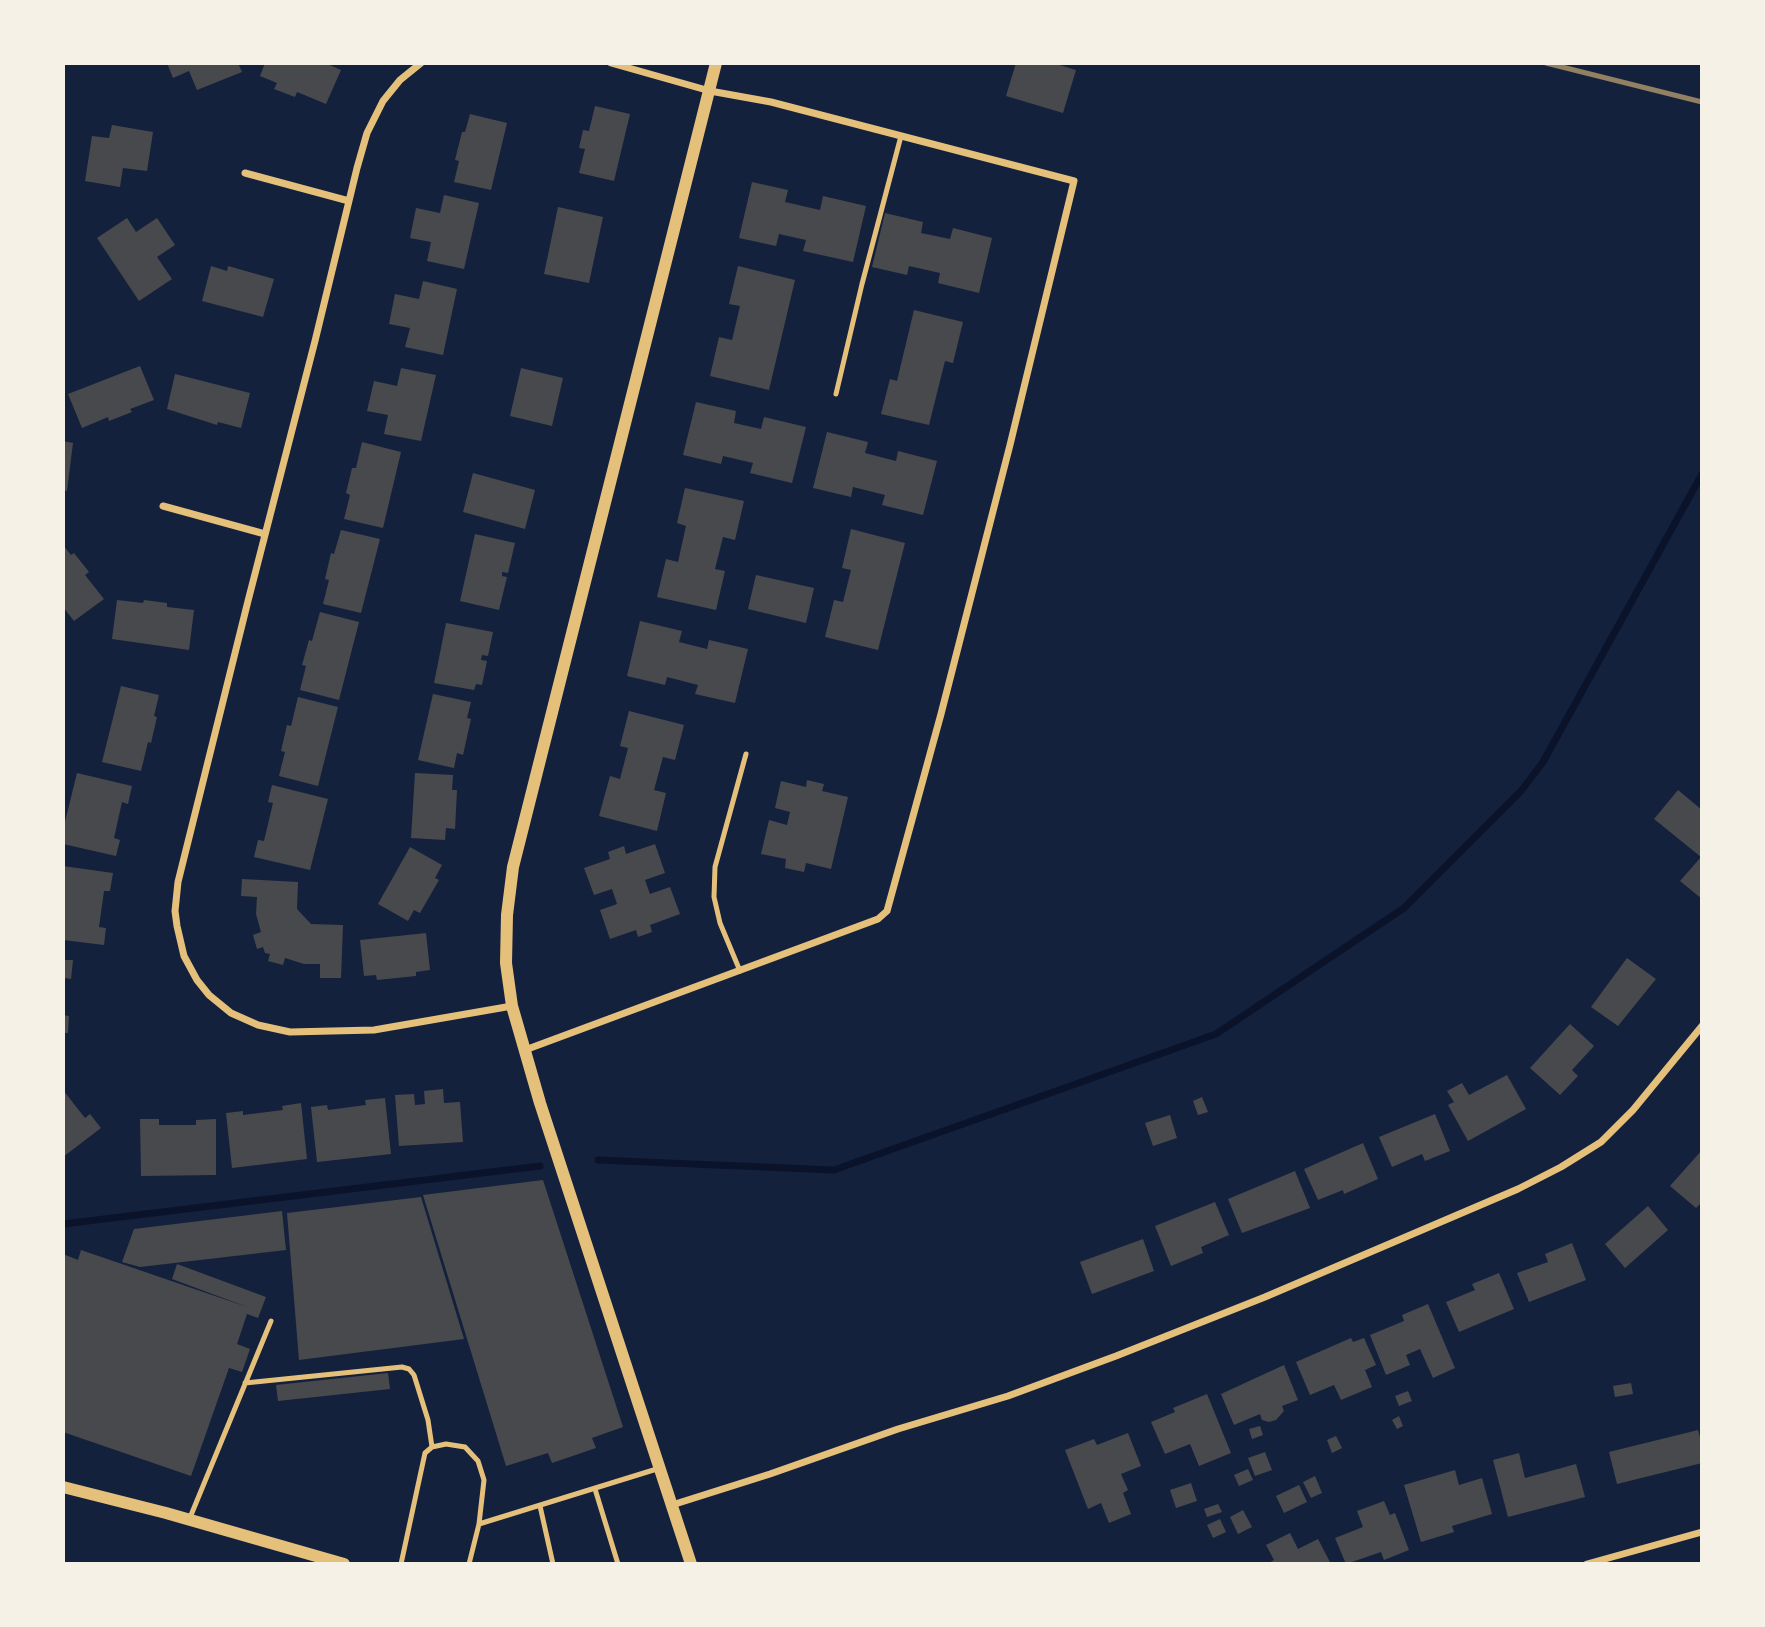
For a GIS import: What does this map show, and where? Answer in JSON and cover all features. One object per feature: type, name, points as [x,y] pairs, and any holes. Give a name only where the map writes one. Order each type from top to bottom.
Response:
[{"type":"street","points":[[421,63],[400,80],[378,111],[367,133],[178,882],[175,911],[184,956],[197,980],[208,995],[231,1013],[258,1026],[290,1032],[374,1030],[512,1006]]},
{"type":"street","points":[[525,1050],[878,919],[887,911],[941,715],[1074,181],[771,102],[710,91],[611,63]]},
{"type":"street","points":[[691,1564],[525,1050],[512,1006],[506,963],[507,915],[513,867],[716,63]]},
{"type":"street","points":[[245,173],[349,201]]},
{"type":"street","points":[[163,506],[265,534]]},
{"type":"street","points":[[671,1504],[770,1474],[898,1429],[1008,1396],[1116,1356],[1265,1297],[1518,1189],[1601,1142],[1633,1110],[1702,1026]]},
{"type":"street","points":[[63,1487],[344,1564]]},
{"type":"street","points":[[1587,1564],[1702,1532]]},
{"type":"lane","points":[[836,394],[901,136]]},
{"type":"lane","points":[[740,971],[720,923],[714,897],[714,877],[746,754]]},
{"type":"lane","points":[[189,1520],[271,1321]]},
{"type":"lane","points":[[245,1383],[401,1367],[409,1369],[414,1375],[428,1420],[432,1447]]},
{"type":"lane","points":[[401,1564],[425,1453],[432,1447],[446,1444],[464,1447],[478,1461],[484,1480],[479,1524],[469,1564]]},
{"type":"lane","points":[[479,1524],[660,1468]]},
{"type":"lane","points":[[595,1489],[618,1564]]},
{"type":"lane","points":[[540,1506],[552,1564]]},
{"type":"building","points":[[167,63],[238,63],[242,72],[197,90],[189,71],[173,78]]},
{"type":"building","points":[[265,63],[325,63],[341,70],[326,104],[297,92],[295,97],[274,89],[277,83],[260,76]]},
{"type":"building","points":[[1016,63],[1053,63],[1076,70],[1063,113],[1006,96]]},
{"type":"building","points":[[595,106],[630,114],[614,181],[579,173],[585,149],[579,148],[583,130],[589,131]]},
{"type":"building","points":[[470,114],[507,123],[491,190],[454,182],[459,161],[455,160]]},
{"type":"building","points":[[112,125],[153,132],[147,171],[123,168],[120,187],[85,181],[92,136],[109,138]]},
{"type":"building","points":[[752,182],[788,190],[785,202],[820,210],[823,196],[866,206],[853,262],[803,251],[806,240],[779,234],[776,246],[739,238]]},
{"type":"building","points":[[444,195],[479,203],[464,269],[427,261],[431,242],[410,238],[416,208],[440,213]]},
{"type":"building","points":[[558,207],[603,217],[589,283],[544,274]]},
{"type":"building","points":[[885,213],[923,222],[921,233],[950,239],[953,228],[992,238],[979,293],[938,283],[940,273],[909,266],[907,275],[872,267]]},
{"type":"building","points":[[127,218],[136,232],[157,218],[175,245],[157,257],[172,279],[139,301],[97,238]]},
{"type":"building","points":[[211,266],[227,271],[228,266],[274,279],[263,317],[202,301]]},
{"type":"building","points":[[738,266],[795,280],[769,390],[710,376],[719,337],[732,340],[740,306],[729,304]]},
{"type":"building","points":[[423,281],[457,289],[443,355],[405,347],[410,328],[389,324],[395,294],[419,299]]},
{"type":"building","points":[[914,310],[963,322],[953,363],[945,361],[929,425],[881,414],[890,379],[897,381]]},
{"type":"building","points":[[140,366],[154,400],[109,421],[108,417],[82,428],[68,394]]},
{"type":"building","points":[[401,368],[436,375],[421,441],[384,434],[388,415],[367,411],[374,381],[397,386]]},
{"type":"building","points":[[521,368],[563,378],[552,426],[510,416]]},
{"type":"building","points":[[175,374],[250,393],[241,428],[218,422],[217,425],[167,409]]},
{"type":"building","points":[[696,402],[736,411],[734,423],[761,429],[764,417],[806,427],[792,483],[750,473],[753,463],[723,456],[721,464],[683,455]]},
{"type":"building","points":[[827,432],[868,442],[865,453],[896,461],[898,451],[937,461],[923,515],[882,505],[885,495],[853,487],[851,497],[813,488]]},
{"type":"building","points":[[63,441],[73,443],[67,491],[63,490]]},
{"type":"building","points":[[362,442],[401,452],[383,528],[344,519],[350,495],[346,493]]},
{"type":"building","points":[[473,473],[535,490],[525,529],[463,512]]},
{"type":"building","points":[[685,488],[744,501],[735,540],[723,537],[715,569],[725,571],[716,610],[657,597],[666,559],[678,562],[686,526],[677,523]]},
{"type":"building","points":[[851,529],[905,543],[878,650],[825,637],[834,600],[843,602],[851,570],[842,568]]},
{"type":"building","points":[[341,530],[380,539],[361,613],[323,604],[329,580],[325,579],[331,553],[334,554]]},
{"type":"building","points":[[475,534],[515,543],[508,573],[502,572],[502,576],[507,577],[499,610],[460,601]]},
{"type":"building","points":[[63,545],[71,555],[74,553],[89,572],[85,575],[104,599],[74,621],[63,607]]},
{"type":"building","points":[[756,575],[814,588],[806,623],[748,609]]},
{"type":"building","points":[[117,600],[143,603],[144,600],[167,603],[167,607],[194,610],[189,650],[112,639]]},
{"type":"building","points":[[320,612],[359,622],[339,700],[300,690],[306,666],[302,665]]},
{"type":"building","points":[[640,621],[682,631],[679,642],[707,649],[709,640],[748,649],[735,703],[695,694],[698,685],[667,677],[665,685],[627,676]]},
{"type":"building","points":[[446,623],[493,632],[488,656],[482,655],[481,660],[487,661],[482,685],[476,684],[474,690],[434,683]]},
{"type":"building","points":[[121,686],[159,695],[151,743],[148,742],[141,771],[102,762]]},
{"type":"building","points":[[433,694],[471,702],[467,718],[471,719],[463,755],[457,753],[454,768],[418,760]]},
{"type":"building","points":[[298,697],[338,707],[318,786],[279,776],[285,752],[281,751],[287,725],[291,726]]},
{"type":"building","points":[[629,711],[684,725],[675,760],[663,757],[654,790],[666,793],[657,831],[599,816],[610,776],[620,779],[628,748],[620,746]]},
{"type":"building","points":[[77,773],[132,786],[128,804],[122,802],[114,838],[120,840],[116,856],[63,844],[63,830]]},
{"type":"building","points":[[415,773],[453,775],[452,790],[457,790],[455,829],[446,828],[445,840],[411,838]]},
{"type":"building","points":[[807,780],[824,784],[822,791],[848,797],[831,869],[806,863],[804,872],[785,868],[786,859],[761,854],[769,820],[787,825],[790,812],[775,808],[781,781],[806,787]]},
{"type":"building","points":[[272,785],[328,799],[310,870],[254,857],[258,840],[264,841],[273,803],[268,802]]},
{"type":"building","points":[[1678,790],[1702,810],[1702,899],[1680,881],[1701,857],[1654,819]]},
{"type":"building","points":[[655,844],[665,873],[645,880],[650,894],[670,887],[680,914],[650,925],[652,932],[638,937],[636,930],[610,939],[600,910],[617,904],[612,889],[594,895],[584,868],[610,859],[608,852],[624,846],[626,854]]},
{"type":"building","points":[[410,847],[442,865],[435,878],[439,880],[420,913],[414,910],[408,921],[378,904]]},
{"type":"building","points":[[63,866],[113,873],[110,891],[104,891],[99,927],[106,928],[104,945],[63,940]]},
{"type":"building","points":[[242,879],[298,882],[297,909],[311,924],[343,925],[341,978],[320,978],[320,964],[304,964],[285,958],[283,965],[268,961],[270,954],[265,953],[263,947],[257,949],[253,935],[261,932],[256,914],[257,897],[241,896]]},
{"type":"building","points":[[426,933],[430,970],[416,972],[416,976],[377,980],[376,975],[364,976],[360,940]]},
{"type":"building","points":[[1627,958],[1656,979],[1618,1026],[1591,1007]]},
{"type":"building","points":[[63,960],[73,960],[71,979],[65,978],[65,984],[63,984]]},
{"type":"building","points":[[63,1015],[69,1016],[68,1033],[63,1033]]},
{"type":"building","points":[[1570,1024],[1594,1046],[1572,1070],[1578,1076],[1560,1095],[1530,1068]]},
{"type":"building","points":[[1507,1075],[1526,1109],[1468,1141],[1448,1105],[1454,1102],[1447,1091],[1462,1083],[1469,1095]]},
{"type":"building","points":[[443,1089],[444,1103],[460,1102],[463,1142],[399,1146],[395,1095],[414,1094],[415,1105],[425,1104],[424,1091]]},
{"type":"building","points":[[63,1090],[85,1118],[90,1114],[101,1128],[63,1157]]},
{"type":"building","points":[[1202,1097],[1208,1112],[1198,1115],[1193,1101]]},
{"type":"building","points":[[385,1098],[391,1154],[317,1162],[311,1107],[327,1105],[328,1110],[366,1105],[365,1100]]},
{"type":"building","points":[[301,1103],[307,1159],[232,1168],[226,1113],[243,1111],[243,1115],[283,1110],[282,1106]]},
{"type":"building","points":[[1435,1114],[1450,1151],[1425,1161],[1422,1154],[1392,1167],[1379,1137]]},
{"type":"building","points":[[1170,1115],[1177,1138],[1153,1146],[1145,1123]]},
{"type":"building","points":[[140,1119],[159,1119],[159,1125],[196,1125],[196,1120],[216,1119],[216,1175],[141,1176]]},
{"type":"building","points":[[1363,1143],[1378,1179],[1344,1194],[1343,1190],[1318,1200],[1304,1169]]},
{"type":"building","points":[[1702,1150],[1702,1202],[1696,1208],[1670,1186]]},
{"type":"building","points":[[1295,1171],[1310,1208],[1242,1233],[1228,1199]]},
{"type":"building","points":[[543,1180],[623,1427],[592,1438],[596,1448],[552,1463],[548,1453],[506,1466],[423,1195]]},
{"type":"building","points":[[421,1197],[464,1339],[299,1360],[287,1213]]},
{"type":"building","points":[[1215,1202],[1229,1235],[1201,1247],[1203,1253],[1171,1266],[1155,1226]]},
{"type":"building","points":[[1648,1206],[1668,1230],[1625,1268],[1605,1244]]},
{"type":"building","points":[[282,1211],[286,1250],[140,1267],[122,1262],[134,1229]]},
{"type":"building","points":[[1143,1239],[1154,1271],[1092,1294],[1080,1262]]},
{"type":"building","points":[[1572,1243],[1586,1280],[1529,1302],[1517,1273],[1548,1262],[1545,1254]]},
{"type":"building","points":[[81,1250],[250,1308],[172,1279],[177,1264],[266,1297],[258,1318],[247,1314],[237,1344],[250,1349],[242,1372],[229,1368],[191,1476],[63,1432],[63,1254],[78,1260]]},
{"type":"building","points":[[1499,1273],[1514,1309],[1459,1332],[1446,1302],[1475,1290],[1472,1284]]},
{"type":"building","points":[[1428,1304],[1455,1368],[1433,1378],[1420,1349],[1406,1355],[1410,1365],[1386,1375],[1370,1335],[1404,1321],[1402,1315]]},
{"type":"building","points":[[1351,1338],[1353,1342],[1364,1338],[1376,1365],[1365,1370],[1372,1387],[1341,1400],[1334,1385],[1310,1395],[1296,1362]]},
{"type":"building","points":[[1284,1365],[1298,1400],[1282,1406],[1284,1411],[1276,1420],[1262,1420],[1260,1414],[1234,1425],[1221,1394]]},
{"type":"building","points":[[388,1373],[390,1389],[278,1401],[276,1385]]},
{"type":"building","points":[[1631,1383],[1633,1394],[1615,1397],[1613,1386]]},
{"type":"building","points":[[1408,1391],[1412,1401],[1399,1406],[1395,1396]]},
{"type":"building","points":[[1207,1394],[1231,1453],[1199,1466],[1190,1444],[1165,1454],[1151,1422],[1175,1412],[1173,1408]]},
{"type":"building","points":[[1399,1416],[1403,1426],[1397,1429],[1392,1420]]},
{"type":"building","points":[[1260,1426],[1263,1435],[1252,1439],[1249,1429]]},
{"type":"building","points":[[1698,1430],[1702,1445],[1702,1463],[1617,1484],[1609,1452]]},
{"type":"building","points":[[1128,1433],[1141,1466],[1121,1474],[1128,1490],[1123,1493],[1131,1514],[1109,1523],[1101,1503],[1088,1509],[1065,1450],[1094,1439],[1097,1445]]},
{"type":"building","points":[[1336,1436],[1342,1448],[1332,1453],[1327,1440]]},
{"type":"building","points":[[1265,1452],[1272,1470],[1255,1476],[1248,1458]]},
{"type":"building","points":[[1519,1453],[1525,1478],[1576,1464],[1585,1497],[1508,1517],[1493,1460]]},
{"type":"building","points":[[1248,1469],[1253,1480],[1239,1486],[1234,1475]]},
{"type":"building","points":[[1455,1470],[1459,1485],[1482,1478],[1492,1514],[1452,1526],[1454,1532],[1421,1542],[1404,1485]]},
{"type":"building","points":[[1315,1476],[1322,1493],[1311,1498],[1303,1482]]},
{"type":"building","points":[[1191,1483],[1197,1501],[1176,1508],[1170,1490]]},
{"type":"building","points":[[1299,1485],[1307,1502],[1284,1513],[1276,1496]]},
{"type":"building","points":[[1384,1501],[1390,1515],[1395,1513],[1409,1550],[1384,1560],[1381,1552],[1346,1564],[1335,1538],[1363,1527],[1357,1511]]},
{"type":"building","points":[[1218,1504],[1222,1512],[1207,1517],[1204,1509]]},
{"type":"building","points":[[1243,1510],[1252,1527],[1238,1534],[1230,1517]]},
{"type":"building","points":[[1220,1519],[1226,1532],[1213,1538],[1207,1525]]},
{"type":"building","points":[[1290,1533],[1298,1549],[1318,1539],[1331,1564],[1267,1564],[1274,1560],[1266,1545]]},
{"type":"waterway","points":[[598,1160],[834,1170],[1216,1034],[1404,908],[1521,791],[1543,762],[1702,474]]},
{"type":"waterway","points":[[63,1224],[540,1166]]},
{"type":"railway","points":[[1546,63],[1702,102]]}]
